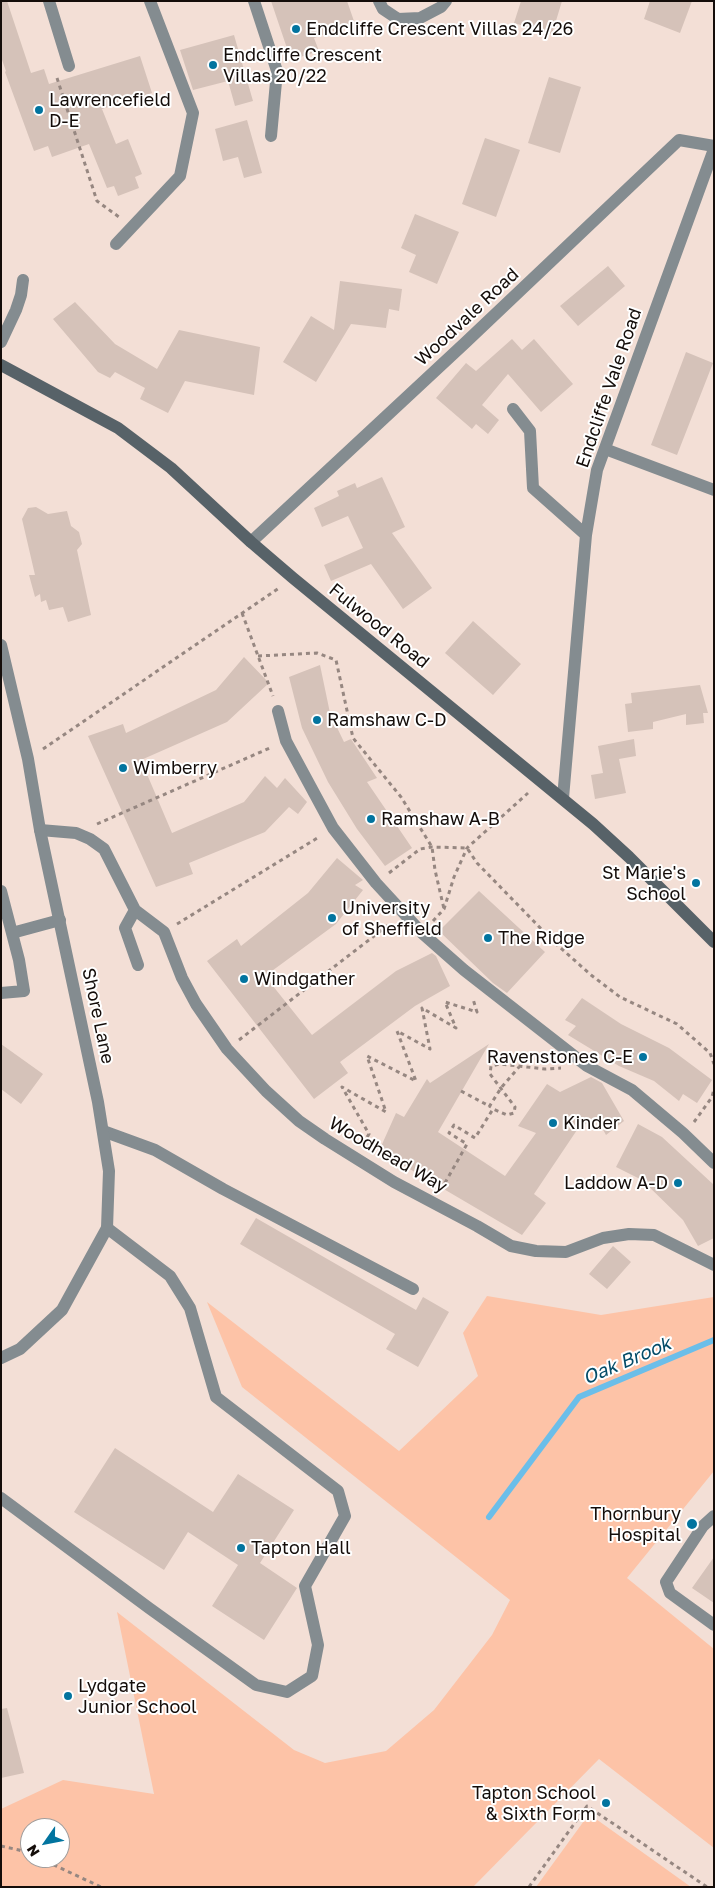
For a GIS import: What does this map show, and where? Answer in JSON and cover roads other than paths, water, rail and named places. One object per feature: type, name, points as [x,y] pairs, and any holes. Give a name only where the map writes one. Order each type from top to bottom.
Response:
[{"type":"street","points":[[49,1],[69,66]]},
{"type":"street","points":[[116,244],[180,176],[193,113],[150,1]]},
{"type":"street","points":[[254,1],[278,72],[271,136]]},
{"type":"street","points":[[379,1],[383,9],[398,19],[420,18],[441,7],[446,1]]},
{"type":"street","name":"Woodvale Road","points":[[251,542],[679,140],[714,147]]},
{"type":"street","name":"Endcliffe Vale Road","points":[[563,798],[586,535],[597,470],[714,147]]},
{"type":"street","points":[[1,342],[16,310],[23,280]]},
{"type":"street","name":"Fulwood Road","points":[[1,365],[118,428],[172,468],[251,542],[293,578],[563,798],[629,857],[714,942]]},
{"type":"street","points":[[513,409],[530,431],[533,488],[586,535]]},
{"type":"street","points":[[605,449],[714,490]]},
{"type":"street","name":"Shore Lane","points":[[1,645],[28,760],[40,830],[98,1102],[109,1171],[108,1228],[62,1310],[20,1349],[1,1358]]},
{"type":"street","points":[[278,711],[286,741],[333,828],[376,883],[422,933],[464,970],[587,1066],[632,1090],[683,1133],[714,1163]]},
{"type":"street","points":[[40,830],[76,833],[90,839],[104,849],[135,910],[125,928],[138,965]]},
{"type":"street","points":[[1,891],[24,991],[1,993]]},
{"type":"street","name":"Woodhead Way","points":[[135,910],[164,932],[182,978],[196,1004],[227,1049],[266,1091],[310,1130],[394,1182],[511,1246],[566,1252],[603,1238],[629,1234],[654,1235],[714,1265]]},
{"type":"street","points":[[12,933],[60,920]]},
{"type":"street","points":[[103,1131],[155,1150],[413,1290]]},
{"type":"street","points":[[1,1498],[256,1685],[287,1692],[312,1676],[318,1645],[305,1586],[345,1516],[338,1491],[216,1397],[190,1308],[170,1276],[108,1228]]},
{"type":"street","points":[[714,1516],[703,1526],[666,1582],[670,1593],[714,1625]]},
{"type":"waterway","name":"Oak Brook","points":[[489,1517],[579,1397],[714,1340]]},
{"type":"place","name":"Endcliffe Crescent Villas 24/26","points":[[296,29]]},
{"type":"place","name":"Endcliffe Crescent Villas 20/22","points":[[213,65]]},
{"type":"place","name":"Lawrencefield D-E","points":[[39,110]]},
{"type":"place","name":"Ramshaw C-D","points":[[317,720]]},
{"type":"place","name":"Wimberry","points":[[123,768]]},
{"type":"place","name":"Ramshaw A-B","points":[[371,819]]},
{"type":"place","name":"St Marie's School","points":[[696,883]]},
{"type":"place","name":"University of Sheffield","points":[[332,918]]},
{"type":"place","name":"The Ridge","points":[[488,938]]},
{"type":"place","name":"Windgather","points":[[244,979]]},
{"type":"place","name":"Ravenstones C-E","points":[[643,1057]]},
{"type":"place","name":"Kinder","points":[[553,1123]]},
{"type":"place","name":"Laddow A-D","points":[[678,1183]]},
{"type":"place","name":"Thornbury Hospital","points":[[692,1524]]},
{"type":"place","name":"Tapton Hall","points":[[241,1548]]},
{"type":"place","name":"Lydgate Junior School","points":[[68,1696]]},
{"type":"place","name":"Tapton School & Sixth Form","points":[[606,1803]]}]
